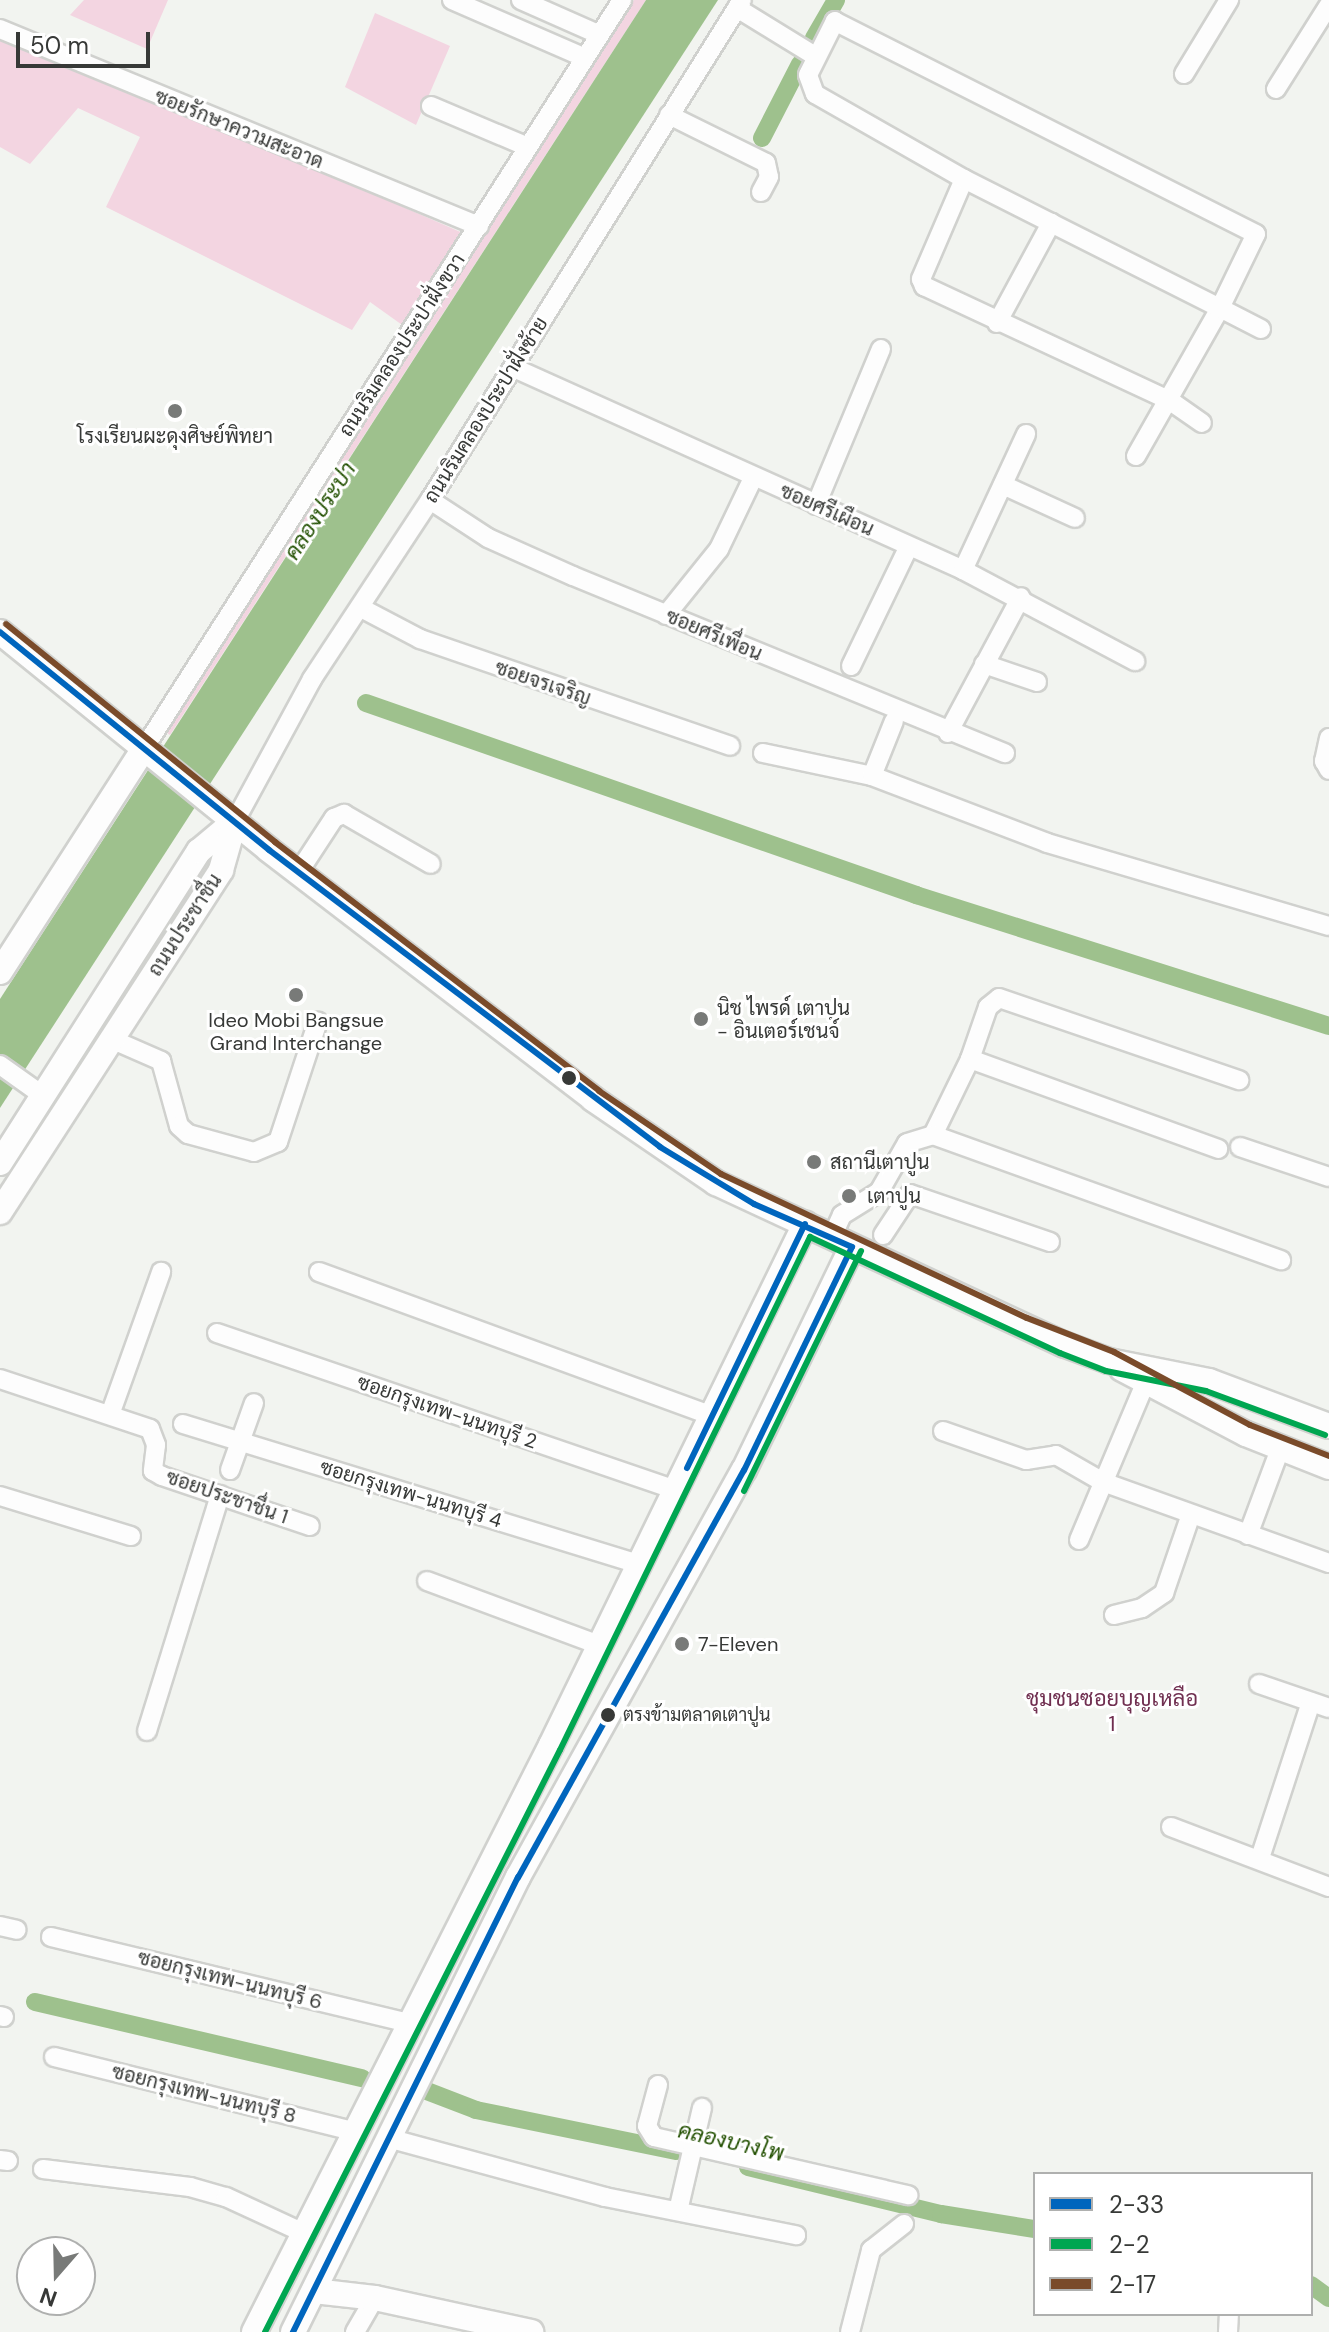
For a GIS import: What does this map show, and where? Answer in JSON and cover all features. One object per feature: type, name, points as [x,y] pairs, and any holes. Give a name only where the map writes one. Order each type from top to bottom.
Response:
[{"type":"main road","points":[[0,616],[4,638],[298,873],[660,1147],[754,1204],[1109,1361],[1145,1384],[1280,1449],[1329,1467]]},
{"type":"main road","name":"ถนนริมคลองประปาฝั่งขวา","points":[[0,972],[146,752]]},
{"type":"main road","name":"ถนนประชาชื่น","points":[[0,1212],[221,870],[235,821]]},
{"type":"main road","name":"ถนนประชาชื่น","points":[[0,1163],[35,1088],[199,851],[235,821]]},
{"type":"main road","points":[[254,2332],[599,1645],[805,1224]]},
{"type":"main road","points":[[293,2332],[385,2143],[587,1746],[744,1470],[852,1247]]},
{"type":"main road","points":[[1109,1361],[1209,1381],[1329,1426]]},
{"type":"main road","points":[[354,2131],[385,2143]]},
{"type":"main road","points":[[314,2291],[375,2298],[517,2330]]},
{"type":"street","points":[[452,0],[583,57]]},
{"type":"street","points":[[521,0],[598,34]]},
{"type":"street","name":"ถนนริมคลองประปาฝั่งขวา","points":[[146,752],[583,57],[622,0]]},
{"type":"street","points":[[1184,74],[1229,0]]},
{"type":"street","points":[[739,4],[815,56]]},
{"type":"street","name":"ถนนริมคลองประปาฝั่งซ้าย","points":[[235,821],[275,740],[514,368],[739,4]]},
{"type":"street","points":[[1276,89],[1329,5]]},
{"type":"street","points":[[1136,456],[1169,400],[1220,308],[1256,241],[1251,227],[835,21],[815,56],[808,86],[815,94],[964,179],[1220,308],[1261,329]]},
{"type":"street","name":"ซอยรักษาความสะอาด","points":[[0,29],[479,226]]},
{"type":"street","points":[[431,106],[528,147]]},
{"type":"street","points":[[669,115],[766,163],[769,177],[761,192]]},
{"type":"street","points":[[964,179],[921,279],[932,290],[997,323],[1169,400],[1202,423]]},
{"type":"street","points":[[997,323],[1051,223]]},
{"type":"street","points":[[816,505],[881,349]]},
{"type":"street","name":"ซอยศรีเผือน","points":[[514,368],[1021,597],[1135,661]]},
{"type":"street","points":[[963,570],[1026,434]]},
{"type":"street","points":[[666,615],[719,549],[753,478]]},
{"type":"street","points":[[1003,485],[1075,518]]},
{"type":"street","name":"ซอยศรีเพื่อน","points":[[430,500],[488,538],[948,733],[1005,753]]},
{"type":"street","points":[[851,666],[909,546]]},
{"type":"street","points":[[948,733],[1021,597]]},
{"type":"street","name":"ซอยจรเจริญ","points":[[361,608],[420,639],[730,746]]},
{"type":"street","points":[[984,664],[1037,682]]},
{"type":"street","points":[[872,776],[894,721]]},
{"type":"street","points":[[1326,766],[1329,738]]},
{"type":"street","points":[[763,753],[872,776],[1047,843],[1329,926]]},
{"type":"street","points":[[298,873],[334,818],[344,814],[431,864]]},
{"type":"street","points":[[933,1135],[970,1059],[988,1007],[999,998],[1239,1080]]},
{"type":"street","points":[[111,1039],[161,1061],[179,1126],[188,1134],[254,1152],[278,1142],[318,1021]]},
{"type":"street","points":[[970,1059],[1218,1149]]},
{"type":"street","points":[[0,1065],[35,1088]]},
{"type":"street","points":[[837,1226],[842,1215],[879,1192],[907,1143],[933,1135],[1281,1260]]},
{"type":"street","points":[[1240,1147],[1329,1177]]},
{"type":"street","points":[[883,1235],[910,1194],[1050,1242]]},
{"type":"street","points":[[805,1224],[837,1226]]},
{"type":"street","points":[[837,1226],[852,1247]]},
{"type":"street","points":[[111,1412],[161,1272]]},
{"type":"street","points":[[319,1272],[712,1416]]},
{"type":"street","name":"ซอยกรุงเทพ-นนทบุรี 2","points":[[217,1333],[676,1490]]},
{"type":"street","name":"ซอยประชาชื่น 1","points":[[0,1379],[111,1412],[150,1429],[156,1445],[153,1471],[310,1526]]},
{"type":"street","points":[[1079,1540],[1145,1384]]},
{"type":"street","points":[[230,1470],[254,1403]]},
{"type":"street","name":"ซอยกรุงเทพ-นนทบุรี 4","points":[[183,1424],[638,1564]]},
{"type":"street","points":[[943,1431],[1026,1460],[1056,1455],[1103,1482],[1329,1563]]},
{"type":"street","points":[[1248,1535],[1280,1449]]},
{"type":"street","points":[[147,1731],[220,1495]]},
{"type":"street","points":[[0,1496],[131,1536]]},
{"type":"street","points":[[1114,1615],[1142,1608],[1164,1593],[1191,1514]]},
{"type":"street","points":[[427,1581],[599,1645]]},
{"type":"street","points":[[1259,1684],[1320,1705],[1260,1858]]},
{"type":"street","points":[[1171,1827],[1260,1858],[1329,1887]]},
{"type":"street","name":"ซอยกรุงเทพ-นนทบุรี 6","points":[[51,1937],[409,2023]]},
{"type":"street","name":"ซอยกรุงเทพ-นนทบุรี 8","points":[[54,2057],[354,2131]]},
{"type":"street","points":[[658,2085],[647,2131],[693,2151],[908,2195]]},
{"type":"street","points":[[678,2211],[702,2108]]},
{"type":"street","points":[[385,2143],[605,2197],[796,2235]]},
{"type":"street","points":[[43,2169],[190,2187],[226,2197],[304,2233]]},
{"type":"street","points":[[850,2332],[871,2250],[904,2224]]},
{"type":"street","points":[[355,2332],[375,2298]]},
{"type":"shaded area","points":[[84,0],[168,0],[147,49],[70,15]]},
{"type":"shaded area","points":[[634,0],[646,0],[170,735],[164,731]]},
{"type":"shaded area","points":[[375,13],[450,46],[416,125],[345,87]]},
{"type":"shaded area","points":[[0,35],[465,234],[405,327],[370,302],[352,330],[106,207],[140,137],[78,108],[30,164],[0,147]]},
{"type":"water","name":"คลองประปา","points":[[646,0],[718,0],[0,1108],[0,999]]},
{"type":"waterway","points":[[814,38],[836,0]]},
{"type":"waterway","points":[[762,138],[800,64]]},
{"type":"waterway","points":[[366,703],[916,895],[1329,1026]]},
{"type":"waterway","name":"คลองบางโพ","points":[[35,2002],[362,2078]]},
{"type":"waterway","name":"คลองบางโพ","points":[[419,2088],[476,2110],[676,2151]]},
{"type":"waterway","name":"คลองบางโพ","points":[[748,2167],[941,2214],[1033,2229]]},
{"type":"waterway","name":"คลองบางโพ","points":[[1313,2286],[1329,2298]]},
{"type":"transit line","name":"2-17","points":[[6,624],[275,842],[599,1091],[721,1174],[1027,1318],[1114,1352],[1250,1425],[1329,1456]]},
{"type":"transit line","name":"2-33","points":[[0,632],[269,850],[660,1147],[754,1204],[852,1247],[744,1470],[518,1877],[293,2332]]},
{"type":"transit line","name":"2-33","points":[[687,1468],[805,1224]]},
{"type":"transit line","name":"2-2","points":[[265,2332],[560,1750],[810,1237],[1060,1353],[1106,1371],[1206,1391],[1325,1435]]},
{"type":"transit line","name":"2-2","points":[[744,1491],[861,1251]]},
{"type":"place","name":"โรงเรียนผะดุงศิษย์พิทยา","points":[[175,411]]},
{"type":"place","name":"Ideo Mobi Bangsue Grand Interchange","points":[[296,995]]},
{"type":"place","name":"นิช ไพรด์ เตาปูน - อินเตอร์เชนจ์","points":[[701,1019]]},
{"type":"place","name":"สถานีเตาปูน","points":[[814,1162]]},
{"type":"place","name":"เตาปูน","points":[[849,1196]]},
{"type":"place","name":"7-Eleven","points":[[682,1644]]},
{"type":"place","name":"ตรงข้ามตลาดเตาปูน","points":[[608,1715]]},
{"type":"district","name":"ชุมชนซอยบุญเหลือ 1","points":[[1112,1710]]}]
